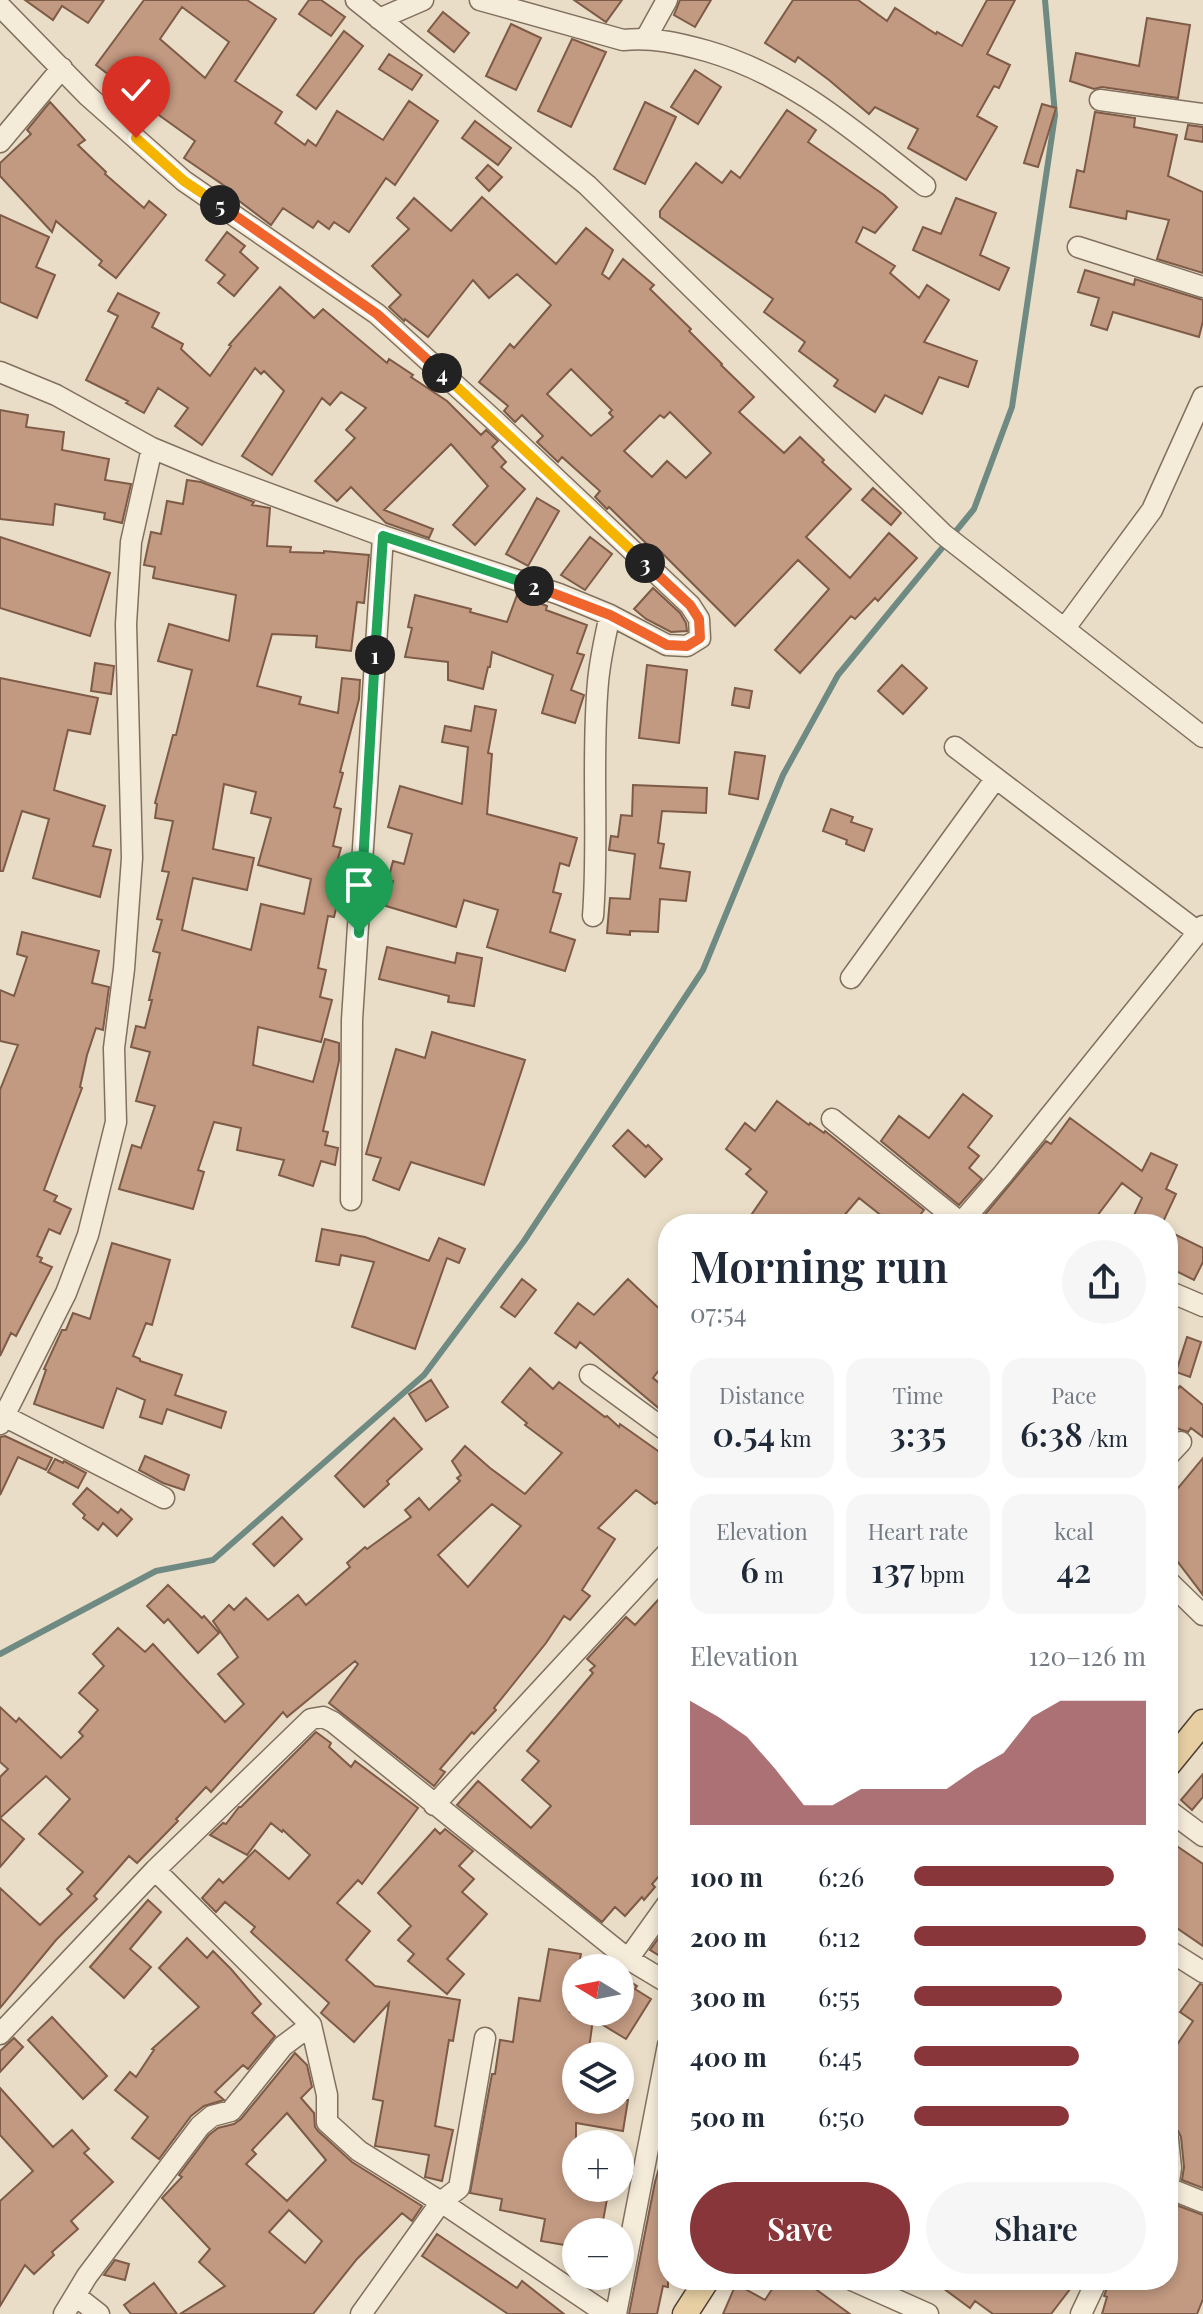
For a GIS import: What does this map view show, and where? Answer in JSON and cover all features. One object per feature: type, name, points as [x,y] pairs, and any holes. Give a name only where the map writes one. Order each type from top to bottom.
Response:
[{"type":"main road","points":[[1178,1753],[1203,1722]]},
{"type":"main road","points":[[685,2314],[701,2290]]},
{"type":"street","points":[[356,0],[587,185],[943,534],[1203,737]]},
{"type":"street","points":[[379,19],[423,0]]},
{"type":"street","points":[[480,0],[623,40],[646,38],[674,41],[740,61],[785,82],[925,186]]},
{"type":"street","points":[[646,38],[667,0]]},
{"type":"street","points":[[0,6],[88,96],[184,181],[377,314],[690,605],[699,619],[700,638],[687,646],[667,645],[610,615],[559,594],[383,536],[152,448],[56,395],[0,372]]},
{"type":"street","points":[[0,142],[62,68]]},
{"type":"street","points":[[1100,100],[1203,114]]},
{"type":"street","points":[[1078,247],[1203,287]]},
{"type":"street","points":[[1065,628],[1152,510],[1203,397]]},
{"type":"street","points":[[152,448],[131,542],[126,624],[132,858],[124,969],[114,1048],[116,1122],[88,1235],[66,1293],[2,1418],[164,1498]]},
{"type":"street","points":[[351,1200],[352,1020],[383,536]]},
{"type":"street","points":[[593,916],[597,850],[595,726],[598,679],[610,615]]},
{"type":"street","points":[[955,747],[1201,929],[969,1214]]},
{"type":"street","points":[[851,978],[996,778]]},
{"type":"street","points":[[832,1119],[949,1214]]},
{"type":"street","points":[[1178,1295],[1203,1306]]},
{"type":"street","points":[[590,1375],[658,1425]]},
{"type":"street","points":[[434,1805],[658,1563]]},
{"type":"street","points":[[1178,1591],[1203,1615]]},
{"type":"street","points":[[0,2034],[155,1870],[311,1719],[323,1717],[622,1954]]},
{"type":"street","points":[[1178,1817],[1203,1836]]},
{"type":"street","points":[[155,1870],[311,2025],[327,2095],[327,2122],[359,2151],[441,2202],[607,2314]]},
{"type":"street","points":[[632,1954],[658,1917]]},
{"type":"street","points":[[1178,1956],[1203,1972]]},
{"type":"street","points":[[634,1963],[658,1977]]},
{"type":"street","points":[[64,2314],[87,2276],[200,2126],[212,2116],[231,2111],[283,2046],[311,2025]]},
{"type":"street","points":[[361,2314],[441,2202],[459,2188],[485,2038]]},
{"type":"street","points":[[616,2314],[658,2097]]},
{"type":"street","points":[[1178,2192],[1203,2202]]},
{"type":"street","points":[[874,2290],[928,2314]]},
{"type":"street","points":[[1081,2314],[1092,2290]]},
{"type":"street","points":[[76,2296],[99,2314]]},
{"type":"building","points":[[25,0],[104,0],[88,23],[62,6],[53,20]]},
{"type":"building","points":[[144,0],[247,0],[276,19],[235,81],[282,112],[275,123],[305,145],[308,140],[316,146],[337,111],[383,140],[409,101],[438,121],[395,185],[386,178],[349,232],[334,222],[329,229],[318,221],[313,228],[283,208],[271,225],[230,194],[232,191],[184,158],[195,141],[155,114],[96,65]],"holes":[[[182,7],[229,42],[205,78],[160,39]]]},
{"type":"building","points":[[309,0],[321,0],[345,17],[331,36],[299,14]]},
{"type":"building","points":[[574,0],[622,0],[606,22]]},
{"type":"building","points":[[680,0],[711,0],[695,27],[674,15]]},
{"type":"building","points":[[793,0],[858,0],[887,21],[895,8],[962,46],[987,0],[1015,0],[987,54],[1010,65],[999,88],[994,86],[977,116],[997,127],[966,180],[908,148],[918,129],[875,107],[869,114],[798,57],[795,62],[765,43]]},
{"type":"building","points":[[443,12],[469,33],[454,52],[428,31]]},
{"type":"building","points":[[1147,18],[1190,25],[1178,98],[1102,87],[1094,89],[1070,81],[1076,53],[1139,66]]},
{"type":"building","points":[[511,24],[541,38],[516,90],[486,76]]},
{"type":"building","points":[[344,31],[363,46],[316,109],[297,95]]},
{"type":"building","points":[[572,39],[606,52],[571,127],[538,111]]},
{"type":"building","points":[[389,54],[422,75],[412,90],[379,69]]},
{"type":"building","points":[[695,70],[721,87],[698,124],[671,107]]},
{"type":"building","points":[[50,102],[85,140],[78,145],[105,174],[144,208],[149,201],[166,215],[116,278],[99,265],[102,261],[56,221],[52,232],[0,176],[0,163],[31,134],[27,130]]},
{"type":"building","points":[[645,102],[676,117],[645,184],[614,169]]},
{"type":"building","points":[[1042,104],[1056,108],[1038,167],[1024,163]]},
{"type":"building","points":[[787,110],[816,130],[808,142],[897,207],[875,233],[863,227],[856,242],[895,266],[890,273],[919,298],[927,285],[949,300],[924,342],[977,361],[968,387],[939,377],[922,414],[885,395],[875,412],[834,386],[838,380],[799,351],[805,342],[764,312],[773,299],[660,217],[660,211],[696,163],[722,183],[731,171],[740,178]]},
{"type":"building","points":[[1095,112],[1135,118],[1134,127],[1177,135],[1168,176],[1203,192],[1203,273],[1157,259],[1169,220],[1127,211],[1126,219],[1070,207],[1077,170],[1084,172]]},
{"type":"building","points":[[475,121],[511,148],[498,165],[462,138]]},
{"type":"building","points":[[1188,125],[1203,127],[1203,142],[1185,139]]},
{"type":"building","points":[[488,165],[502,177],[489,191],[476,178]]},
{"type":"building","points":[[482,197],[556,264],[586,228],[613,250],[602,274],[609,279],[623,259],[654,285],[650,289],[754,397],[739,412],[784,453],[800,437],[851,489],[806,537],[850,578],[889,533],[917,558],[878,601],[875,598],[855,619],[851,616],[800,673],[775,650],[829,589],[798,560],[735,626],[659,550],[656,553],[595,497],[600,491],[562,457],[558,462],[537,442],[543,436],[522,415],[515,422],[504,411],[508,406],[479,382],[510,344],[514,348],[551,305],[517,274],[489,298],[473,280],[428,337],[389,307],[401,295],[372,266],[409,229],[397,218],[414,198],[451,231]],"holes":[[[571,369],[612,410],[609,413],[613,417],[591,436],[547,394]],[[670,412],[711,453],[686,478],[667,461],[652,477],[624,451],[660,415],[664,418]]]},
{"type":"building","points":[[956,198],[996,213],[980,255],[1009,268],[999,290],[913,250],[923,227],[941,234]]},
{"type":"building","points":[[0,215],[49,237],[36,267],[55,275],[37,318],[0,302]]},
{"type":"building","points":[[227,232],[245,246],[240,252],[258,268],[234,296],[218,283],[225,275],[206,260]]},
{"type":"building","points":[[1085,270],[1134,285],[1135,279],[1203,300],[1199,337],[1113,312],[1107,330],[1091,325],[1099,298],[1078,292]]},
{"type":"building","points":[[280,287],[314,318],[323,309],[387,363],[389,359],[447,401],[481,435],[486,430],[498,441],[492,447],[506,462],[501,467],[525,489],[475,545],[453,525],[488,486],[451,444],[384,510],[433,529],[429,538],[386,523],[351,487],[337,501],[315,481],[355,438],[346,430],[366,408],[341,392],[330,405],[322,398],[272,475],[242,456],[284,391],[264,371],[261,374],[255,368],[202,445],[175,426],[188,408],[158,388],[144,413],[126,403],[128,401],[86,380],[118,316],[108,311],[118,293],[159,313],[152,327],[183,344],[181,349],[210,376],[229,345]]},
{"type":"building","points":[[0,410],[28,415],[26,427],[64,432],[62,450],[109,459],[105,480],[131,484],[122,523],[104,519],[105,513],[55,504],[53,525],[0,519]]},
{"type":"building","points":[[187,480],[201,482],[254,502],[252,505],[270,508],[267,546],[291,547],[290,552],[369,555],[364,603],[357,602],[351,651],[316,647],[317,636],[272,634],[257,686],[301,697],[299,704],[338,713],[342,678],[360,680],[359,699],[334,807],[341,809],[333,846],[341,848],[328,893],[339,896],[334,917],[328,916],[318,968],[326,970],[320,997],[332,1000],[321,1042],[258,1027],[253,1065],[313,1082],[325,1039],[339,1043],[339,1061],[323,1131],[328,1132],[325,1145],[338,1148],[335,1165],[321,1161],[313,1186],[279,1175],[284,1160],[237,1150],[241,1128],[214,1122],[198,1170],[204,1172],[193,1209],[119,1189],[132,1145],[141,1148],[155,1106],[136,1101],[150,1052],[131,1047],[136,1026],[145,1028],[152,1000],[149,1000],[160,953],[153,951],[162,920],[157,919],[169,872],[162,871],[173,821],[155,818],[155,803],[192,670],[158,661],[169,624],[229,641],[236,595],[153,578],[155,567],[144,565],[151,532],[161,534],[167,501],[183,504]],"holes":[[[224,784],[256,792],[251,813],[271,818],[258,865],[311,879],[304,914],[261,904],[251,950],[182,930],[193,878],[247,890],[254,858],[213,849]]]},
{"type":"building","points":[[873,488],[901,513],[891,525],[862,500]]},
{"type":"building","points":[[537,498],[559,511],[528,566],[506,554]]},
{"type":"building","points":[[0,537],[110,573],[90,636],[0,608]]},
{"type":"building","points":[[590,537],[612,554],[585,590],[561,575]]},
{"type":"building","points":[[653,588],[680,613],[687,631],[671,632],[634,609]]},
{"type":"building","points":[[415,595],[507,622],[517,595],[587,625],[577,653],[584,655],[571,690],[584,695],[575,723],[542,713],[553,675],[492,652],[483,689],[448,680],[448,662],[405,657]]},
{"type":"building","points":[[95,663],[114,666],[111,694],[91,691]]},
{"type":"building","points":[[647,665],[687,670],[679,743],[639,738]]},
{"type":"building","points":[[902,665],[927,688],[903,714],[878,691]]},
{"type":"building","points":[[0,678],[98,698],[90,734],[68,730],[54,790],[105,806],[93,846],[111,850],[100,897],[33,878],[49,819],[22,811],[3,871],[0,871]]},
{"type":"building","points":[[735,688],[752,691],[749,708],[732,705]]},
{"type":"building","points":[[475,706],[496,710],[488,753],[492,754],[487,814],[577,838],[569,866],[560,863],[553,892],[561,894],[550,932],[575,940],[565,971],[487,947],[498,910],[464,900],[456,927],[386,906],[393,881],[388,880],[393,861],[404,864],[412,834],[388,827],[400,786],[462,804],[468,747],[442,742],[445,726],[471,731]]},
{"type":"building","points":[[735,752],[765,756],[758,799],[729,794]]},
{"type":"building","points":[[633,785],[707,788],[706,813],[662,811],[658,843],[664,844],[660,868],[690,872],[686,901],[660,899],[658,932],[630,931],[630,935],[607,933],[610,898],[630,899],[635,854],[609,850],[611,836],[618,837],[621,815],[632,816]]},
{"type":"building","points":[[831,809],[853,817],[851,822],[872,829],[864,851],[846,844],[847,840],[823,831]]},
{"type":"building","points":[[22,932],[99,951],[92,983],[109,987],[103,1030],[96,1028],[87,1055],[82,1088],[44,1190],[57,1196],[54,1201],[71,1209],[60,1234],[49,1229],[37,1256],[42,1258],[40,1262],[52,1267],[16,1336],[11,1333],[0,1356],[0,1090],[18,1045],[0,1041],[0,990],[14,996],[27,957],[17,954]]},
{"type":"building","points":[[387,947],[455,963],[457,953],[482,958],[474,1006],[448,1002],[449,996],[379,979]]},
{"type":"building","points":[[432,1032],[525,1060],[484,1185],[411,1162],[399,1190],[373,1180],[381,1158],[366,1154],[396,1049],[425,1058]]},
{"type":"building","points":[[963,1094],[992,1116],[968,1147],[979,1156],[969,1168],[982,1179],[959,1205],[881,1141],[899,1116],[929,1138]]},
{"type":"building","points":[[777,1101],[809,1125],[825,1131],[924,1210],[921,1214],[879,1214],[859,1198],[845,1214],[752,1214],[767,1192],[746,1174],[751,1169],[726,1149],[745,1123],[755,1131]]},
{"type":"building","points":[[1070,1118],[1142,1171],[1151,1153],[1177,1165],[1166,1189],[1176,1194],[1167,1214],[1135,1214],[1142,1198],[1122,1183],[1099,1214],[985,1214],[1046,1141],[1051,1144]]},
{"type":"building","points":[[628,1130],[662,1159],[645,1177],[613,1146]]},
{"type":"building","points":[[322,1229],[365,1237],[429,1261],[439,1238],[465,1249],[459,1263],[447,1258],[415,1349],[352,1327],[374,1262],[341,1255],[339,1265],[316,1261]]},
{"type":"building","points":[[1178,1236],[1203,1248],[1203,1262],[1194,1280],[1178,1272]]},
{"type":"building","points":[[112,1243],[170,1260],[152,1325],[146,1323],[133,1356],[182,1375],[175,1395],[226,1412],[221,1428],[167,1409],[162,1424],[140,1417],[145,1400],[117,1388],[103,1428],[34,1404],[44,1369],[73,1313],[90,1319]]},
{"type":"building","points":[[522,1279],[536,1290],[515,1317],[501,1307]]},
{"type":"building","points":[[628,1279],[658,1308],[658,1371],[653,1378],[658,1382],[658,1408],[580,1342],[576,1348],[555,1333],[578,1303],[594,1315]]},
{"type":"building","points":[[1187,1337],[1201,1342],[1190,1377],[1178,1373]]},
{"type":"building","points":[[530,1368],[553,1389],[559,1382],[619,1427],[620,1424],[658,1451],[658,1503],[655,1504],[636,1490],[598,1528],[615,1539],[582,1590],[590,1596],[570,1620],[564,1616],[494,1708],[496,1710],[440,1769],[445,1772],[434,1786],[329,1703],[358,1664],[355,1661],[287,1717],[283,1712],[211,1792],[206,1787],[137,1863],[129,1856],[94,1896],[97,1899],[56,1940],[0,2008],[0,1888],[40,1925],[72,1894],[67,1889],[83,1872],[39,1834],[70,1799],[46,1776],[0,1818],[0,1777],[8,1769],[0,1762],[0,1707],[16,1722],[19,1718],[61,1758],[83,1736],[79,1732],[98,1710],[79,1693],[104,1666],[93,1654],[118,1628],[145,1652],[153,1644],[225,1722],[244,1704],[218,1674],[238,1657],[213,1621],[229,1605],[234,1610],[246,1598],[268,1620],[298,1595],[306,1605],[350,1567],[347,1563],[365,1547],[367,1549],[411,1517],[405,1510],[419,1498],[429,1510],[460,1481],[457,1478],[461,1475],[452,1461],[465,1446],[525,1494],[562,1453],[525,1425],[527,1423],[502,1402]],"holes":[[[492,1504],[521,1526],[468,1587],[438,1555]]]},
{"type":"building","points":[[431,1380],[448,1407],[426,1421],[409,1394]]},
{"type":"building","points":[[1180,1386],[1203,1405],[1203,1437],[1191,1428],[1188,1432],[1178,1428]]},
{"type":"building","points":[[394,1418],[422,1449],[364,1507],[335,1476]]},
{"type":"building","points":[[5,1436],[52,1458],[46,1470],[18,1457],[0,1495],[0,1437]]},
{"type":"building","points":[[145,1456],[189,1475],[184,1490],[139,1470]]},
{"type":"building","points":[[1203,1458],[1203,1595],[1178,1562],[1178,1488]]},
{"type":"building","points":[[55,1459],[86,1473],[78,1488],[48,1472]]},
{"type":"building","points":[[87,1488],[118,1513],[121,1509],[132,1519],[117,1536],[103,1523],[98,1530],[83,1518],[85,1515],[73,1504]]},
{"type":"building","points":[[282,1517],[302,1539],[274,1566],[253,1544]]},
{"type":"building","points":[[168,1585],[219,1633],[198,1653],[168,1619],[164,1623],[147,1606]]},
{"type":"building","points":[[658,1600],[658,1877],[652,1884],[655,1887],[644,1900],[642,1897],[625,1916],[615,1907],[602,1922],[457,1805],[478,1781],[531,1828],[551,1806],[522,1780],[539,1761],[527,1751],[593,1673],[590,1670],[595,1666],[587,1659],[626,1617],[635,1625]]},
{"type":"building","points":[[316,1732],[331,1743],[329,1747],[351,1767],[355,1761],[418,1808],[362,1884],[358,1880],[337,1903],[370,1931],[346,1960],[375,1986],[460,2000],[453,2041],[449,2040],[435,2126],[453,2130],[442,2181],[425,2177],[429,2155],[375,2146],[383,2101],[373,2099],[389,2003],[354,2042],[321,2013],[329,2003],[251,1932],[255,1927],[225,1902],[216,1912],[202,1898],[219,1879],[223,1883],[255,1850],[289,1879],[310,1855],[271,1823],[247,1855],[210,1835],[223,1823],[226,1824],[239,1807]]},
{"type":"building","points":[[1203,1774],[1203,1797],[1192,1810],[1181,1800]]},
{"type":"building","points":[[0,1818],[24,1839],[0,1867]]},
{"type":"building","points":[[435,1829],[440,1834],[445,1829],[473,1851],[459,1866],[474,1879],[462,1892],[487,1914],[447,1959],[464,1974],[447,1994],[408,1961],[414,1954],[398,1940],[411,1926],[378,1893]]},
{"type":"building","points":[[1178,1847],[1203,1864],[1203,1946],[1178,1929]]},
{"type":"building","points":[[148,1900],[161,1912],[130,1949],[151,1967],[124,1998],[90,1967]]},
{"type":"building","points":[[187,1938],[207,1958],[213,1951],[231,1969],[261,2004],[252,2013],[275,2036],[248,2069],[243,2065],[215,2092],[224,2100],[204,2106],[191,2116],[159,2159],[132,2138],[148,2117],[115,2090],[130,2072],[136,2077],[152,2049],[199,2007],[159,1968]]},
{"type":"building","points":[[658,1939],[658,1955],[650,1950]]},
{"type":"building","points":[[549,1949],[581,1954],[562,1954],[562,2026],[592,2026],[590,2042],[562,2042],[562,2114],[626,2114],[623,2130],[576,2123],[576,2130],[562,2130],[562,2202],[606,2202],[604,2218],[562,2218],[562,2245],[541,2241],[545,2219],[500,2210],[502,2199],[470,2193],[500,2040],[513,2042],[519,1998],[540,2001]]},
{"type":"building","points":[[634,1984],[637,1986],[635,1989],[651,1999],[626,2039],[605,2026],[634,2026]]},
{"type":"building","points":[[1200,1984],[1203,1985],[1203,2188],[1182,2180],[1184,2167],[1178,2131],[1178,2043],[1193,2021],[1180,2012]]},
{"type":"building","points":[[52,2017],[107,2076],[83,2099],[28,2040]]},
{"type":"building","points":[[14,2038],[23,2047],[0,2072],[0,2051]]},
{"type":"building","points":[[295,2053],[307,2065],[312,2087],[301,2098],[314,2113],[318,2131],[352,2162],[422,2206],[412,2221],[402,2213],[357,2259],[313,2314],[180,2314],[225,2286],[199,2262],[210,2249],[162,2198],[182,2177],[179,2175],[209,2135],[241,2119]],"holes":[[[287,2113],[326,2160],[287,2201],[246,2164],[256,2154],[252,2150]],[[289,2210],[322,2241],[305,2263],[269,2232]]]},
{"type":"building","points":[[0,2088],[53,2147],[72,2130],[89,2149],[84,2153],[113,2182],[71,2221],[78,2229],[52,2252],[54,2255],[34,2274],[25,2265],[0,2306],[0,2201],[33,2171],[0,2135]]},
{"type":"building","points":[[658,2172],[658,2290],[662,2290],[657,2314],[629,2314]]},
{"type":"building","points":[[1178,2206],[1203,2215],[1203,2299],[1197,2314],[1102,2314],[1107,2297],[1104,2296],[1106,2290],[1178,2290]]},
{"type":"building","points":[[437,2234],[517,2288],[522,2281],[564,2314],[508,2314],[422,2256]]},
{"type":"building","points":[[115,2260],[129,2264],[125,2280],[104,2275]]},
{"type":"building","points":[[154,2283],[177,2314],[131,2314],[124,2305]]},
{"type":"building","points":[[733,2290],[747,2290],[765,2300],[772,2290],[817,2290],[850,2314],[723,2314]]},
{"type":"building","points":[[946,2290],[1069,2290],[1051,2314],[993,2314],[975,2301],[970,2308]]},
{"type":"waterway","points":[[0,1654],[156,1571],[213,1560],[424,1375],[524,1241],[703,970],[783,775],[838,675],[974,509],[1012,407],[1055,115],[1045,0]]},
{"type":"route","points":[[136,138],[184,181],[377,314],[690,605],[699,619],[700,638],[687,646],[667,645],[610,615],[559,594],[383,536],[359,933]]}]
